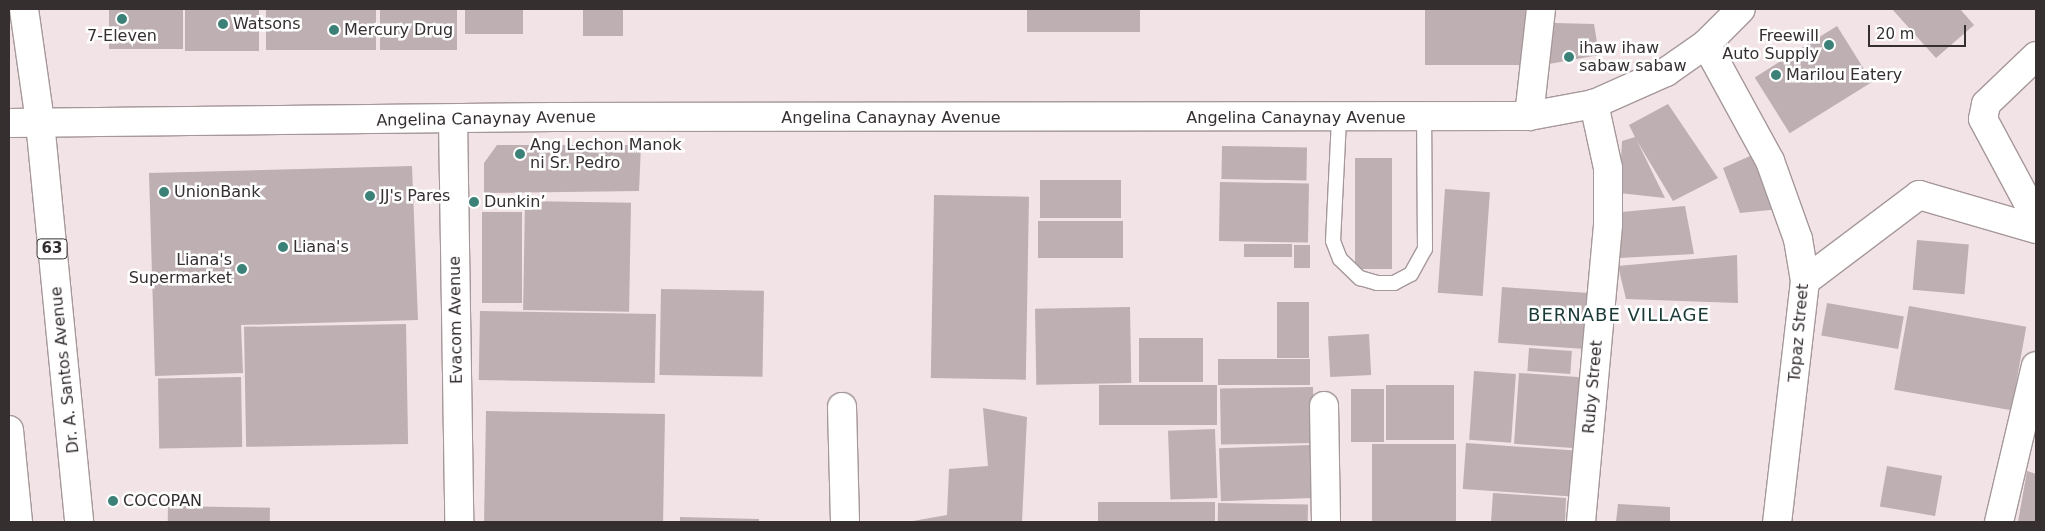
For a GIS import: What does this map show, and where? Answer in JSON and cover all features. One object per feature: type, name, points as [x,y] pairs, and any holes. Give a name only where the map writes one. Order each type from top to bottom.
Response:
[{"type":"main road","name":"Dr. A. Santos Avenue","points":[[24,9],[40,122],[79,522]]},
{"type":"main road","points":[[1529,116],[1542,9]]},
{"type":"main road","name":"Angelina Canaynay Avenue","points":[[9,122],[453,119],[1424,119],[1529,116],[1594,104],[1666,72],[1706,44],[1741,9]]},
{"type":"main road","name":"Topaz Street","points":[[1706,44],[1770,160],[1798,238],[1805,281],[1777,522]]},
{"type":"main road","points":[[2036,56],[1986,104],[1983,119],[2036,218]]},
{"type":"main road","name":"Ruby Street","points":[[1581,522],[1608,225],[1608,168],[1594,104]]},
{"type":"main road","name":"Evacom Avenue","points":[[453,119],[459,522]]},
{"type":"main road","points":[[1805,281],[1919,194],[2036,229]]},
{"type":"main road","points":[[1999,522],[2036,366]]},
{"type":"main road","points":[[1324,406],[1326,522]]},
{"type":"main road","points":[[842,407],[845,522]]},
{"type":"main road","points":[[9,430],[18,522]]},
{"type":"lane","points":[[1339,118],[1333,241],[1340,259],[1360,278],[1377,283],[1394,283],[1411,274],[1425,249],[1424,119]]},
{"type":"building","points":[[109,9],[183,9],[183,49],[109,49]]},
{"type":"building","points":[[185,9],[259,9],[259,51],[185,51]]},
{"type":"building","points":[[266,9],[376,9],[376,50],[266,50]]},
{"type":"building","points":[[380,9],[457,9],[457,50],[380,50]]},
{"type":"building","points":[[465,9],[523,9],[523,34],[465,34]]},
{"type":"building","points":[[583,9],[623,9],[623,36],[583,36]]},
{"type":"building","points":[[1027,9],[1140,9],[1140,32],[1027,32]]},
{"type":"building","points":[[1425,9],[1525,9],[1525,65],[1425,65]]},
{"type":"building","points":[[1892,9],[1960,9],[1974,25],[1936,58]]},
{"type":"building","points":[[1554,23],[1594,24],[1599,55],[1549,64]]},
{"type":"building","points":[[1837,26],[1872,82],[1790,133],[1755,77]]},
{"type":"building","points":[[1668,104],[1718,178],[1673,201],[1637,141],[1665,198],[1619,193],[1622,141],[1635,137],[1629,125]]},
{"type":"building","points":[[497,145],[641,145],[639,191],[484,193],[484,163]]},
{"type":"building","points":[[1222,146],[1307,147],[1306,180],[1221,179]]},
{"type":"building","points":[[1759,152],[1781,209],[1740,213],[1723,168]]},
{"type":"building","points":[[1355,158],[1392,158],[1392,269],[1355,269]]},
{"type":"building","name":"Liana's","points":[[412,166],[418,320],[241,325],[243,373],[155,376],[149,173]]},
{"type":"building","points":[[1040,180],[1121,180],[1121,218],[1040,218]]},
{"type":"building","points":[[1220,182],[1309,184],[1308,243],[1219,241]]},
{"type":"building","points":[[1445,189],[1490,192],[1483,296],[1438,293]]},
{"type":"building","points":[[934,195],[1029,197],[1026,380],[931,378]]},
{"type":"building","points":[[525,201],[631,203],[629,312],[523,310]]},
{"type":"building","points":[[1685,206],[1694,254],[1619,258],[1622,212]]},
{"type":"building","points":[[482,212],[522,212],[522,303],[482,303]]},
{"type":"building","points":[[1038,221],[1123,221],[1123,258],[1038,258]]},
{"type":"building","points":[[1917,240],[1969,245],[1964,294],[1913,290]]},
{"type":"building","points":[[1244,244],[1292,244],[1292,257],[1244,257]]},
{"type":"building","points":[[1294,245],[1310,245],[1310,268],[1294,268]]},
{"type":"building","points":[[1737,255],[1738,303],[1626,299],[1618,266]]},
{"type":"building","points":[[1502,287],[1589,293],[1585,349],[1498,343]]},
{"type":"building","points":[[661,289],[764,291],[762,377],[659,375]]},
{"type":"building","points":[[1277,302],[1309,302],[1309,358],[1277,358]]},
{"type":"building","points":[[1827,303],[1904,317],[1898,349],[1821,335]]},
{"type":"building","points":[[1909,306],[2026,327],[2011,410],[1894,390]]},
{"type":"building","points":[[1130,307],[1131,383],[1036,385],[1035,309]]},
{"type":"building","points":[[480,311],[656,314],[655,383],[479,380]]},
{"type":"building","points":[[406,324],[408,444],[246,447],[244,327]]},
{"type":"building","points":[[1369,334],[1371,375],[1330,377],[1328,336]]},
{"type":"building","points":[[1139,338],[1203,338],[1203,382],[1139,382]]},
{"type":"building","points":[[1529,348],[1572,351],[1570,374],[1527,371]]},
{"type":"building","points":[[1218,359],[1310,359],[1310,385],[1218,385]]},
{"type":"building","points":[[1474,371],[1516,374],[1511,443],[1469,440]]},
{"type":"building","points":[[1519,373],[1581,377],[1576,448],[1514,444]]},
{"type":"building","points":[[241,377],[242,447],[159,448],[158,378]]},
{"type":"building","points":[[1099,385],[1217,385],[1217,425],[1099,425]]},
{"type":"building","points":[[1386,385],[1454,385],[1454,440],[1386,440]]},
{"type":"building","points":[[1313,387],[1314,443],[1221,445],[1220,389]]},
{"type":"building","points":[[1351,389],[1384,389],[1384,442],[1351,442]]},
{"type":"building","points":[[983,408],[1027,417],[1022,522],[907,522],[947,515],[949,469],[988,466]]},
{"type":"building","points":[[486,411],[665,414],[663,522],[484,522]]},
{"type":"building","points":[[1215,429],[1217,498],[1170,500],[1168,431]]},
{"type":"building","points":[[1466,443],[1575,451],[1572,496],[1463,489]]},
{"type":"building","points":[[1372,444],[1456,444],[1456,522],[1372,522]]},
{"type":"building","points":[[1310,445],[1312,498],[1221,501],[1219,448]]},
{"type":"building","points":[[1887,466],[1942,476],[1935,516],[1880,506]]},
{"type":"building","points":[[2027,471],[2036,474],[2036,522],[2018,522]]},
{"type":"building","points":[[1493,493],[1566,498],[1565,522],[1491,522]]},
{"type":"building","points":[[1098,502],[1215,502],[1215,522],[1098,522]]},
{"type":"building","points":[[1218,503],[1308,505],[1308,522],[1218,522]]},
{"type":"building","points":[[1618,504],[1670,507],[1670,522],[1616,522]]},
{"type":"building","points":[[168,506],[270,508],[270,522],[168,522]]},
{"type":"building","points":[[680,517],[759,519],[759,522],[680,522]]},
{"type":"place","name":"7-Eleven","points":[[122,19]]},
{"type":"place","name":"Watsons","points":[[223,24]]},
{"type":"place","name":"Mercury Drug","points":[[334,30]]},
{"type":"place","name":"Freewill Auto Supply","points":[[1829,45]]},
{"type":"place","name":"ihaw ihaw sabaw sabaw","points":[[1569,57]]},
{"type":"place","name":"Marilou Eatery","points":[[1776,75]]},
{"type":"place","name":"Ang Lechon Manok ni Sr. Pedro","points":[[520,154]]},
{"type":"place","name":"UnionBank","points":[[164,192]]},
{"type":"place","name":"JJ's Pares","points":[[370,196]]},
{"type":"place","name":"Dunkin’","points":[[474,202]]},
{"type":"place","name":"Liana's","points":[[283,247]]},
{"type":"place","name":"Liana's Supermarket","points":[[242,269]]},
{"type":"place","name":"COCOPAN","points":[[113,501]]},
{"type":"district","name":"BERNABE VILLAGE","points":[[1619,315]]}]
